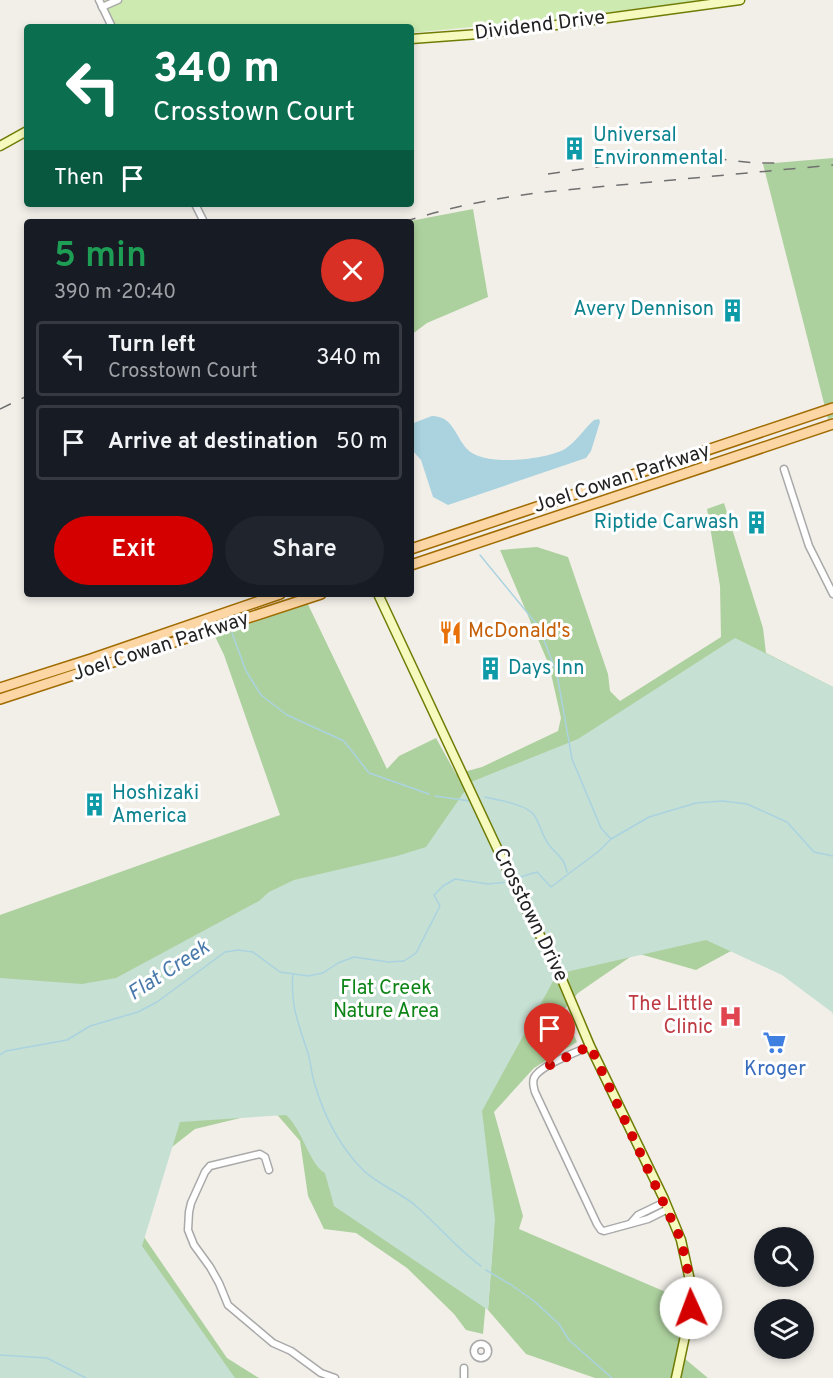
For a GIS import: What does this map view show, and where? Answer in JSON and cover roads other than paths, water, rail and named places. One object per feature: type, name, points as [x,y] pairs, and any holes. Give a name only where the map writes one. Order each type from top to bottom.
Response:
[{"type":"main road","name":"Joel Cowan Parkway","points":[[414,548],[833,408]]},
{"type":"main road","name":"Joel Cowan Parkway","points":[[414,564],[833,424]]},
{"type":"main road","name":"Joel Cowan Parkway","points":[[0,688],[271,597]]},
{"type":"main road","name":"Joel Cowan Parkway","points":[[0,699],[312,597]]},
{"type":"street","points":[[99,0],[110,24]]},
{"type":"street","points":[[102,7],[118,0]]},
{"type":"street","name":"Dividend Drive","points":[[414,39],[501,32],[740,0]]},
{"type":"street","points":[[0,146],[24,133]]},
{"type":"street","points":[[784,469],[810,546],[833,594]]},
{"type":"street","name":"Crosstown Drive","points":[[379,597],[520,897],[558,970],[590,1046],[681,1240],[691,1285],[691,1308],[676,1378]]},
{"type":"street","points":[[590,1046],[542,1070],[535,1077],[533,1085],[535,1092],[601,1230],[631,1224],[666,1206]]},
{"type":"street","points":[[269,1170],[265,1157],[260,1154],[210,1166],[201,1180],[189,1212],[187,1223],[189,1237],[210,1267],[232,1310],[273,1343],[291,1351],[321,1373],[335,1378]]},
{"type":"street","points":[[464,1368],[464,1378]]},
{"type":"water","points":[[432,416],[445,419],[467,449],[475,455],[514,460],[556,453],[569,446],[594,420],[599,419],[600,422],[591,451],[586,458],[448,505],[433,497],[421,460],[414,452],[414,423]]},
{"type":"waterway","points":[[480,555],[539,627],[557,674],[572,759],[601,828],[611,839]]},
{"type":"waterway","points":[[232,633],[246,671],[261,695],[287,715],[344,741],[369,773],[429,794]]},
{"type":"waterway","points":[[435,796],[470,801]]},
{"type":"waterway","points":[[485,797],[511,803],[530,811],[536,818],[549,845],[562,860],[567,872]]},
{"type":"waterway","name":"Flat Creek","points":[[520,877],[537,872],[551,887],[599,851],[611,839],[649,817],[696,803],[723,801],[747,804],[787,822],[814,852],[833,856]]},
{"type":"waterway","name":"Flat Creek","points":[[0,1055],[6,1051],[67,1040],[90,1026],[138,1012],[157,1002],[225,952],[238,950],[253,952],[280,972],[308,976],[323,973],[338,963],[354,957],[388,962],[404,961],[416,953],[440,906],[434,895],[443,886],[455,879],[488,884],[508,882]]},
{"type":"waterway","points":[[293,974],[294,1004],[314,1081],[323,1107],[339,1140],[367,1174],[411,1202],[481,1266]]},
{"type":"waterway","points":[[486,1270],[534,1301],[559,1324],[569,1340],[612,1378]]},
{"type":"waterway","points":[[0,1355],[47,1358],[86,1378]]},
{"type":"railway","points":[[548,174],[671,156],[695,156],[754,163],[783,163]]},
{"type":"railway","points":[[414,219],[473,204],[544,192],[833,165]]},
{"type":"railway","points":[[0,409],[24,397]]},
{"type":"place","name":"Universal Environmental","points":[[575,148]]},
{"type":"place","name":"Avery Dennison","points":[[732,310]]},
{"type":"place","name":"Riptide Carwash","points":[[757,523]]},
{"type":"place","name":"McDonald's","points":[[450,632]]},
{"type":"place","name":"Days Inn","points":[[490,669]]},
{"type":"place","name":"Hoshizaki America","points":[[94,805]]},
{"type":"place","name":"The Little Clinic","points":[[731,1016]]},
{"type":"place","name":"Kroger","points":[[775,1043]]},
{"type":"park label","name":"Flat Creek Nature Area","points":[[386,1000]]}]
